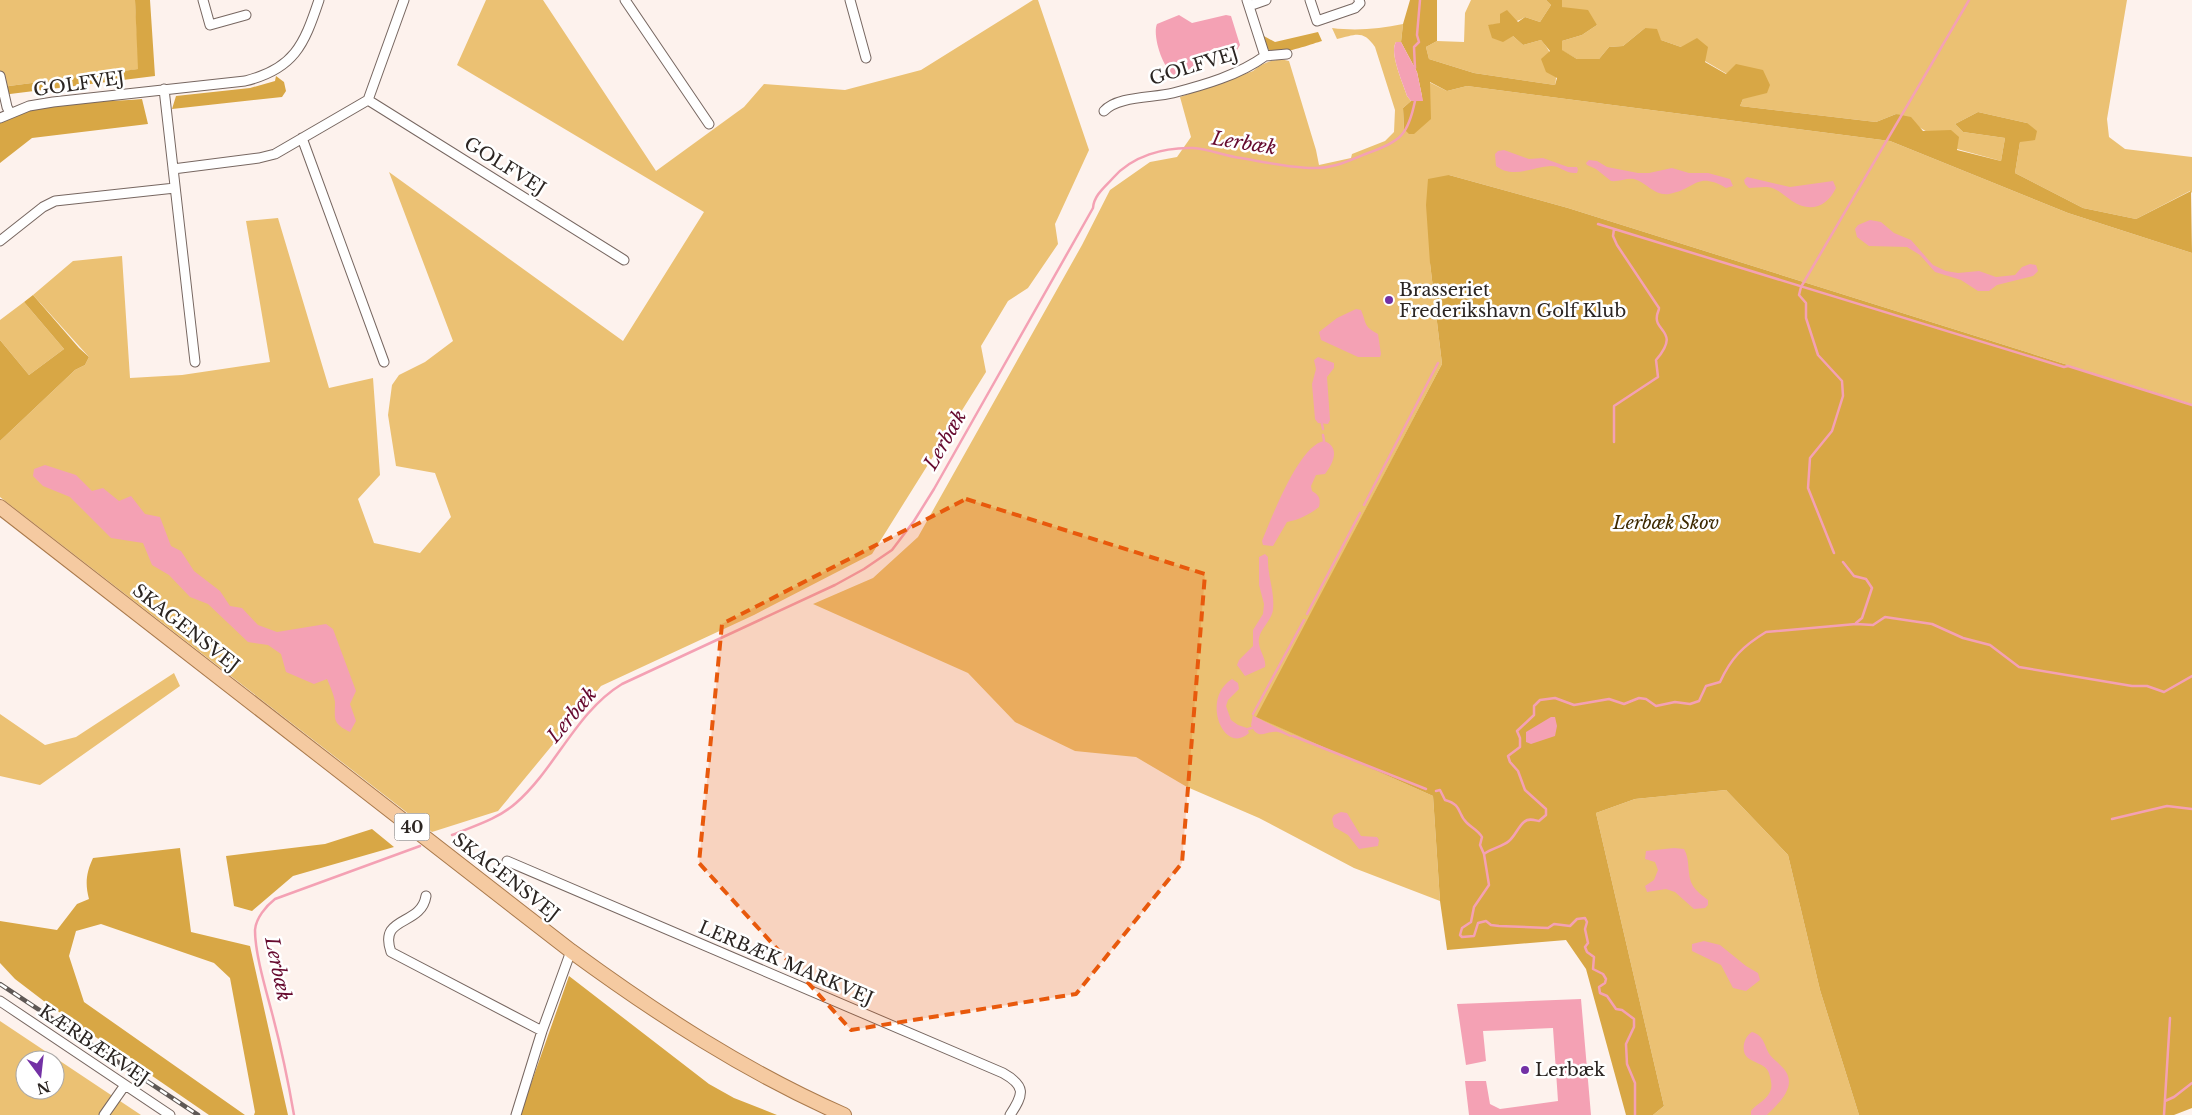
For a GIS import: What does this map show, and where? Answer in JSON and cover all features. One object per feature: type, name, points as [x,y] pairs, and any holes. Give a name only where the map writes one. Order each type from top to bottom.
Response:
[{"type":"main road","name":"SKAGENSVEJ","points":[[0,507],[571,951],[623,989],[701,1040],[771,1079],[844,1115]]},
{"type":"street","points":[[203,0],[210,25],[246,15]]},
{"type":"street","name":"GOLFVEJ","points":[[0,118],[29,106],[245,81],[273,72],[292,57],[300,47],[308,33],[319,0]]},
{"type":"street","points":[[173,169],[259,158],[275,154],[368,100],[404,0]]},
{"type":"street","points":[[625,0],[709,124]]},
{"type":"street","points":[[850,0],[866,58]]},
{"type":"street","name":"GOLFVEJ","points":[[1265,56],[1248,3],[1266,0]]},
{"type":"street","points":[[1310,0],[1317,21],[1355,8],[1360,3],[1359,0]]},
{"type":"street","name":"GOLFVEJ","points":[[1104,111],[1109,105],[1116,103],[1173,93],[1230,75],[1252,65],[1265,56],[1287,54]]},
{"type":"street","points":[[0,76],[10,113]]},
{"type":"street","points":[[164,89],[195,362]]},
{"type":"street","name":"GOLFVEJ","points":[[368,100],[624,260]]},
{"type":"street","points":[[302,138],[384,362]]},
{"type":"street","points":[[0,241],[43,207],[55,201],[175,188]]},
{"type":"street","name":"LERBÆK MARKVEJ","points":[[507,861],[1003,1073],[1015,1080],[1020,1087],[1021,1098],[1010,1115]]},
{"type":"street","points":[[426,896],[425,902],[415,915],[394,926],[390,931],[387,938],[391,952],[542,1031]]},
{"type":"street","points":[[516,1115],[542,1031],[571,951]]},
{"type":"street","name":"KÆRBÆKVEJ","points":[[0,1001],[170,1115]]},
{"type":"street","points":[[104,1115],[125,1085]]},
{"type":"highlighted area","points":[[966,499],[1205,574],[1182,863],[1076,994],[851,1030],[699,863],[722,624]]},
{"type":"shaded area","points":[[0,0],[135,0],[139,69],[9,86],[0,90]]},
{"type":"shaded area","points":[[486,0],[543,0],[656,171],[744,107],[764,84],[845,90],[921,70],[1033,0],[1038,0],[1089,150],[1055,224],[1058,244],[1028,288],[1008,301],[981,346],[986,372],[872,554],[754,615],[601,686],[498,811],[432,832],[0,497],[0,441],[75,370],[85,365],[89,357],[33,295],[73,261],[122,256],[130,378],[182,375],[270,362],[246,221],[278,218],[329,388],[373,378],[380,475],[358,499],[374,543],[420,553],[451,517],[435,473],[396,466],[388,415],[392,385],[399,375],[425,362],[453,341],[389,172],[623,341],[704,212],[457,65]]},
{"type":"shaded area","points":[[1471,0],[1546,0],[1551,5],[1540,22],[1525,17],[1521,20],[1488,26],[1513,36],[1523,45],[1541,40],[1548,49],[1555,67],[1555,85],[1474,73],[1429,59],[1426,47],[1437,41],[1464,42],[1465,13]]},
{"type":"shaded area","points":[[1562,0],[2127,0],[2107,119],[2109,137],[2125,149],[2192,157],[2192,193],[2190,191],[2136,219],[2083,208],[2015,173],[2020,142],[2027,123],[1978,112],[1955,124],[1963,132],[2005,138],[2001,161],[1957,149],[1896,114],[1876,122],[1740,106],[1743,99],[1727,74],[1681,47],[1661,40],[1645,28],[1623,46],[1609,47],[1599,59],[1577,59],[1561,50],[1562,41],[1582,35],[1597,25],[1562,7]]},
{"type":"shaded area","points":[[1179,15],[1192,23],[1226,15],[1231,16],[1240,45],[1237,50],[1214,48],[1187,71],[1176,76],[1171,73],[1163,60],[1157,44],[1156,29],[1157,24]]},
{"type":"shaded area","points":[[1403,24],[1401,42],[1396,42],[1394,53],[1407,96],[1411,101],[1403,108],[1404,129],[1429,82],[1447,91],[1467,86],[1890,141],[2068,213],[2192,253],[2192,404],[1568,208],[1449,175],[1430,263],[1442,364],[1257,717],[1433,796],[1440,901],[1354,868],[1259,818],[1187,787],[1136,757],[1075,751],[1015,722],[968,673],[813,604],[873,578],[918,537],[1082,245],[1110,190],[1150,162],[1177,157],[1191,137],[1180,97],[1253,71],[1270,62],[1279,60],[1289,61],[1319,165],[1351,158],[1352,154],[1385,141],[1394,132],[1395,110],[1375,47],[1371,41],[1358,35],[1337,39],[1332,28],[1368,29]]},
{"type":"shaded area","points":[[1396,42],[1401,42],[1417,72],[1423,101],[1411,101],[1407,96],[1395,60],[1394,47]]},
{"type":"shaded area","points":[[1504,150],[1529,159],[1543,158],[1568,167],[1577,167],[1578,170],[1577,173],[1573,173],[1551,166],[1509,172],[1496,166],[1495,154],[1498,151]]},
{"type":"shaded area","points":[[1589,160],[1597,161],[1607,167],[1638,173],[1649,173],[1672,168],[1689,173],[1708,173],[1730,179],[1733,186],[1726,188],[1716,183],[1702,181],[1678,192],[1664,194],[1654,191],[1634,179],[1611,181],[1596,169],[1587,165],[1586,163]]},
{"type":"shaded area","points":[[1747,177],[1790,187],[1833,181],[1836,188],[1823,204],[1805,207],[1772,188],[1749,188],[1744,180]]},
{"type":"shaded area","points":[[1870,220],[1881,222],[1894,233],[1911,240],[1933,265],[1946,271],[1958,273],[1979,271],[1996,277],[2015,275],[2022,267],[2030,264],[2036,265],[2038,271],[2033,276],[1997,285],[1989,291],[1978,291],[1961,280],[1935,272],[1920,255],[1907,247],[1869,246],[1857,237],[1855,229],[1858,225]]},
{"type":"shaded area","points":[[24,302],[64,349],[29,375],[0,340],[0,320]]},
{"type":"shaded area","points":[[1356,309],[1361,310],[1368,327],[1378,334],[1380,357],[1358,357],[1321,340],[1319,332],[1337,318]]},
{"type":"shaded area","points":[[1318,357],[1334,363],[1334,368],[1327,377],[1330,420],[1328,424],[1318,423],[1315,419],[1312,384],[1316,369],[1314,360]]},
{"type":"shaded area","points":[[1324,441],[1332,447],[1334,456],[1325,474],[1316,475],[1311,486],[1312,491],[1319,497],[1319,507],[1296,520],[1287,522],[1273,546],[1263,545],[1262,541],[1287,484],[1305,455]]},
{"type":"shaded area","points":[[45,465],[76,475],[92,491],[103,488],[119,501],[131,496],[145,514],[160,517],[171,546],[181,551],[194,571],[220,591],[230,606],[242,608],[258,625],[277,632],[326,624],[333,629],[356,691],[350,704],[356,721],[350,732],[337,723],[335,702],[327,679],[314,684],[286,672],[281,654],[268,645],[248,642],[208,604],[190,597],[169,575],[152,565],[143,543],[111,538],[70,497],[43,486],[33,476],[34,469]]},
{"type":"shaded area","points":[[1265,554],[1268,557],[1273,610],[1259,638],[1259,646],[1265,660],[1265,667],[1245,676],[1237,665],[1239,660],[1253,646],[1253,630],[1263,614],[1264,604],[1259,585],[1259,557]]},
{"type":"shaded area","points":[[174,673],[180,686],[40,785],[0,776],[0,714],[45,745],[76,737]]},
{"type":"shaded area","points":[[1232,679],[1238,683],[1239,689],[1228,700],[1226,706],[1231,720],[1247,728],[1249,733],[1240,738],[1231,737],[1224,731],[1219,722],[1217,711],[1218,699],[1223,688]]},
{"type":"shaded area","points":[[1253,714],[1293,736],[1290,737],[1278,732],[1257,733],[1251,725]]},
{"type":"shaded area","points":[[1551,717],[1555,717],[1557,726],[1555,736],[1531,744],[1526,742],[1526,732]]},
{"type":"shaded area","points":[[1726,790],[1788,855],[1820,990],[1859,1115],[1653,1115],[1664,1106],[1596,813],[1635,799]]},
{"type":"shaded area","points":[[1341,812],[1347,813],[1361,836],[1377,837],[1379,840],[1378,846],[1359,849],[1348,835],[1334,827],[1332,819],[1334,815]]},
{"type":"shaded area","points":[[1674,848],[1684,849],[1691,882],[1696,890],[1708,900],[1708,905],[1705,908],[1694,909],[1675,892],[1666,889],[1647,892],[1645,886],[1654,880],[1658,870],[1655,862],[1645,859],[1646,851]]},
{"type":"shaded area","points":[[1704,941],[1720,945],[1758,973],[1760,980],[1746,991],[1733,988],[1721,965],[1692,951],[1692,944]]},
{"type":"shaded area","points":[[1581,999],[1591,1115],[1469,1115],[1465,1081],[1486,1081],[1490,1104],[1500,1109],[1558,1101],[1553,1028],[1483,1031],[1486,1061],[1466,1065],[1457,1004]]},
{"type":"shaded area","points":[[0,1021],[44,1050],[15,1050],[15,1100],[65,1100],[65,1064],[141,1115],[0,1115]]},
{"type":"shaded area","points":[[1752,1032],[1762,1039],[1770,1055],[1788,1075],[1789,1082],[1785,1094],[1767,1115],[1751,1115],[1753,1108],[1765,1099],[1771,1089],[1767,1070],[1762,1065],[1748,1058],[1744,1052],[1745,1040]]},
{"type":"green space","points":[[135,0],[150,0],[155,76],[10,94],[0,100],[0,90],[9,86],[138,69]]},
{"type":"green space","points":[[1410,0],[1437,0],[1437,41],[1426,47],[1429,59],[1474,73],[1555,85],[1557,78],[1546,72],[1541,59],[1550,51],[1541,40],[1523,45],[1513,36],[1503,42],[1492,38],[1488,25],[1500,23],[1500,14],[1507,10],[1518,22],[1525,17],[1540,22],[1551,5],[1546,0],[1562,0],[1562,7],[1588,10],[1597,25],[1582,35],[1562,41],[1562,50],[1577,59],[1599,59],[1609,47],[1623,46],[1645,28],[1657,29],[1661,40],[1681,47],[1697,38],[1708,47],[1705,62],[1726,74],[1736,64],[1763,70],[1770,85],[1767,93],[1743,99],[1740,106],[1876,122],[1896,114],[1911,117],[1923,131],[1951,130],[1959,137],[1957,150],[2001,161],[2005,138],[1963,132],[1955,124],[1978,112],[2027,123],[2037,131],[2035,140],[2020,142],[2015,173],[2083,208],[2136,219],[2191,191],[2192,253],[2068,213],[1890,141],[1467,86],[1447,91],[1430,82],[1431,119],[1414,134],[1409,134],[1404,129],[1403,108],[1411,101],[1423,101],[1417,72],[1401,42],[1403,24]]},
{"type":"green space","points":[[1318,32],[1322,41],[1294,50],[1278,52],[1268,49],[1262,35],[1275,42]]},
{"type":"green space","points":[[276,76],[284,82],[286,91],[282,97],[172,109],[176,96],[250,88],[275,81]]},
{"type":"green space","points":[[142,99],[148,124],[32,138],[0,163],[0,123],[16,115],[51,106]]},
{"type":"green space","name":"Lerbæk Skov","points":[[1449,175],[1568,208],[2192,404],[2192,1108],[2174,1115],[1859,1115],[1820,990],[1788,855],[1726,790],[1635,799],[1596,813],[1664,1106],[1653,1115],[1626,1115],[1586,969],[1566,940],[1447,950],[1440,901],[1433,796],[1256,717],[1442,364],[1430,263],[1426,205],[1428,179]]},
{"type":"green space","points":[[33,295],[89,357],[85,365],[75,370],[0,441],[0,340],[29,375],[64,349],[24,302]]},
{"type":"green space","points":[[372,829],[394,847],[293,876],[252,911],[234,906],[226,856],[325,844]]},
{"type":"green space","points":[[180,848],[191,932],[250,946],[288,1115],[254,1115],[255,1112],[230,978],[214,963],[101,924],[76,931],[69,956],[84,1002],[245,1115],[209,1115],[49,1005],[15,979],[0,963],[0,921],[57,930],[77,904],[89,899],[87,878],[93,858]]},
{"type":"green space","points":[[569,976],[709,1084],[734,1098],[777,1115],[520,1115]]},
{"type":"waterway","name":"Lerbæk","points":[[1415,68],[1414,47],[1419,42],[1417,35],[1420,0]]},
{"type":"waterway","points":[[1834,553],[1808,488],[1810,458],[1832,431],[1843,396],[1842,381],[1818,355],[1806,318],[1806,303],[1799,295],[1801,287],[1969,0]]},
{"type":"waterway","name":"Lerbæk","points":[[452,835],[494,818],[516,803],[543,774],[592,709],[622,684],[835,585],[864,569],[892,550],[914,521],[934,489],[1093,208],[1098,195],[1121,170],[1149,154],[1182,148],[1199,149],[1295,167],[1320,168],[1334,166],[1379,149],[1396,140],[1406,129],[1415,101]]},
{"type":"waterway","points":[[1598,224],[2192,405]]},
{"type":"waterway","points":[[1614,229],[1613,236],[1617,245],[1659,308],[1657,321],[1667,338],[1663,350],[1656,360],[1658,377],[1614,406],[1614,442]]},
{"type":"waterway","points":[[1364,505],[1438,363]]},
{"type":"waterway","points":[[1322,424],[1323,429]]},
{"type":"waterway","points":[[1323,435],[1324,441]]},
{"type":"waterway","points":[[1307,614],[1360,513]]},
{"type":"waterway","points":[[1843,562],[1854,576],[1866,579],[1872,588],[1862,618],[1856,623]]},
{"type":"waterway","points":[[1635,1115],[1635,1083],[1627,1064],[1626,1044],[1634,1027],[1634,1019],[1622,1010],[1616,1009],[1607,996],[1600,993],[1599,987],[1605,983],[1606,979],[1603,974],[1593,969],[1594,957],[1587,952],[1585,947],[1588,943],[1585,929],[1587,922],[1585,918],[1577,919],[1570,926],[1554,924],[1548,928],[1499,926],[1491,925],[1486,921],[1478,923],[1474,936],[1462,937],[1460,935],[1462,928],[1471,922],[1474,907],[1489,885],[1484,854],[1509,841],[1527,820],[1539,821],[1546,815],[1546,809],[1525,790],[1518,771],[1510,762],[1508,756],[1520,747],[1520,738],[1517,731],[1534,715],[1534,706],[1540,700],[1555,698],[1574,705],[1609,699],[1624,704],[1639,698],[1646,699],[1656,706],[1675,702],[1690,704],[1699,701],[1706,686],[1720,682],[1738,653],[1766,632],[1856,624],[1873,625],[1885,617],[1932,624],[1963,638],[1990,645],[2019,667],[2132,686],[2147,686],[2164,692],[2192,676]]},
{"type":"waterway","points":[[1253,714],[1304,620]]},
{"type":"waterway","points":[[1248,729],[1252,728]]},
{"type":"waterway","points":[[1293,736],[1426,789]]},
{"type":"waterway","points":[[1436,791],[1440,790],[1445,800],[1455,804],[1464,820],[1482,837],[1480,845],[1484,854]]},
{"type":"waterway","points":[[2112,819],[2167,806],[2192,809]]},
{"type":"waterway","name":"Lerbæk","points":[[294,1115],[287,1076],[259,961],[255,940],[257,921],[275,899],[420,846]]},
{"type":"waterway","points":[[2164,1115],[2170,1018]]},
{"type":"waterway","points":[[2165,1101],[2174,1097],[2192,1083]]},
{"type":"railway","points":[[0,984],[198,1115]]},
{"type":"place","name":"Brasseriet Frederikshavn Golf Klub","points":[[1389,300]]},
{"type":"place","name":"Lerbæk","points":[[1525,1070]]}]
